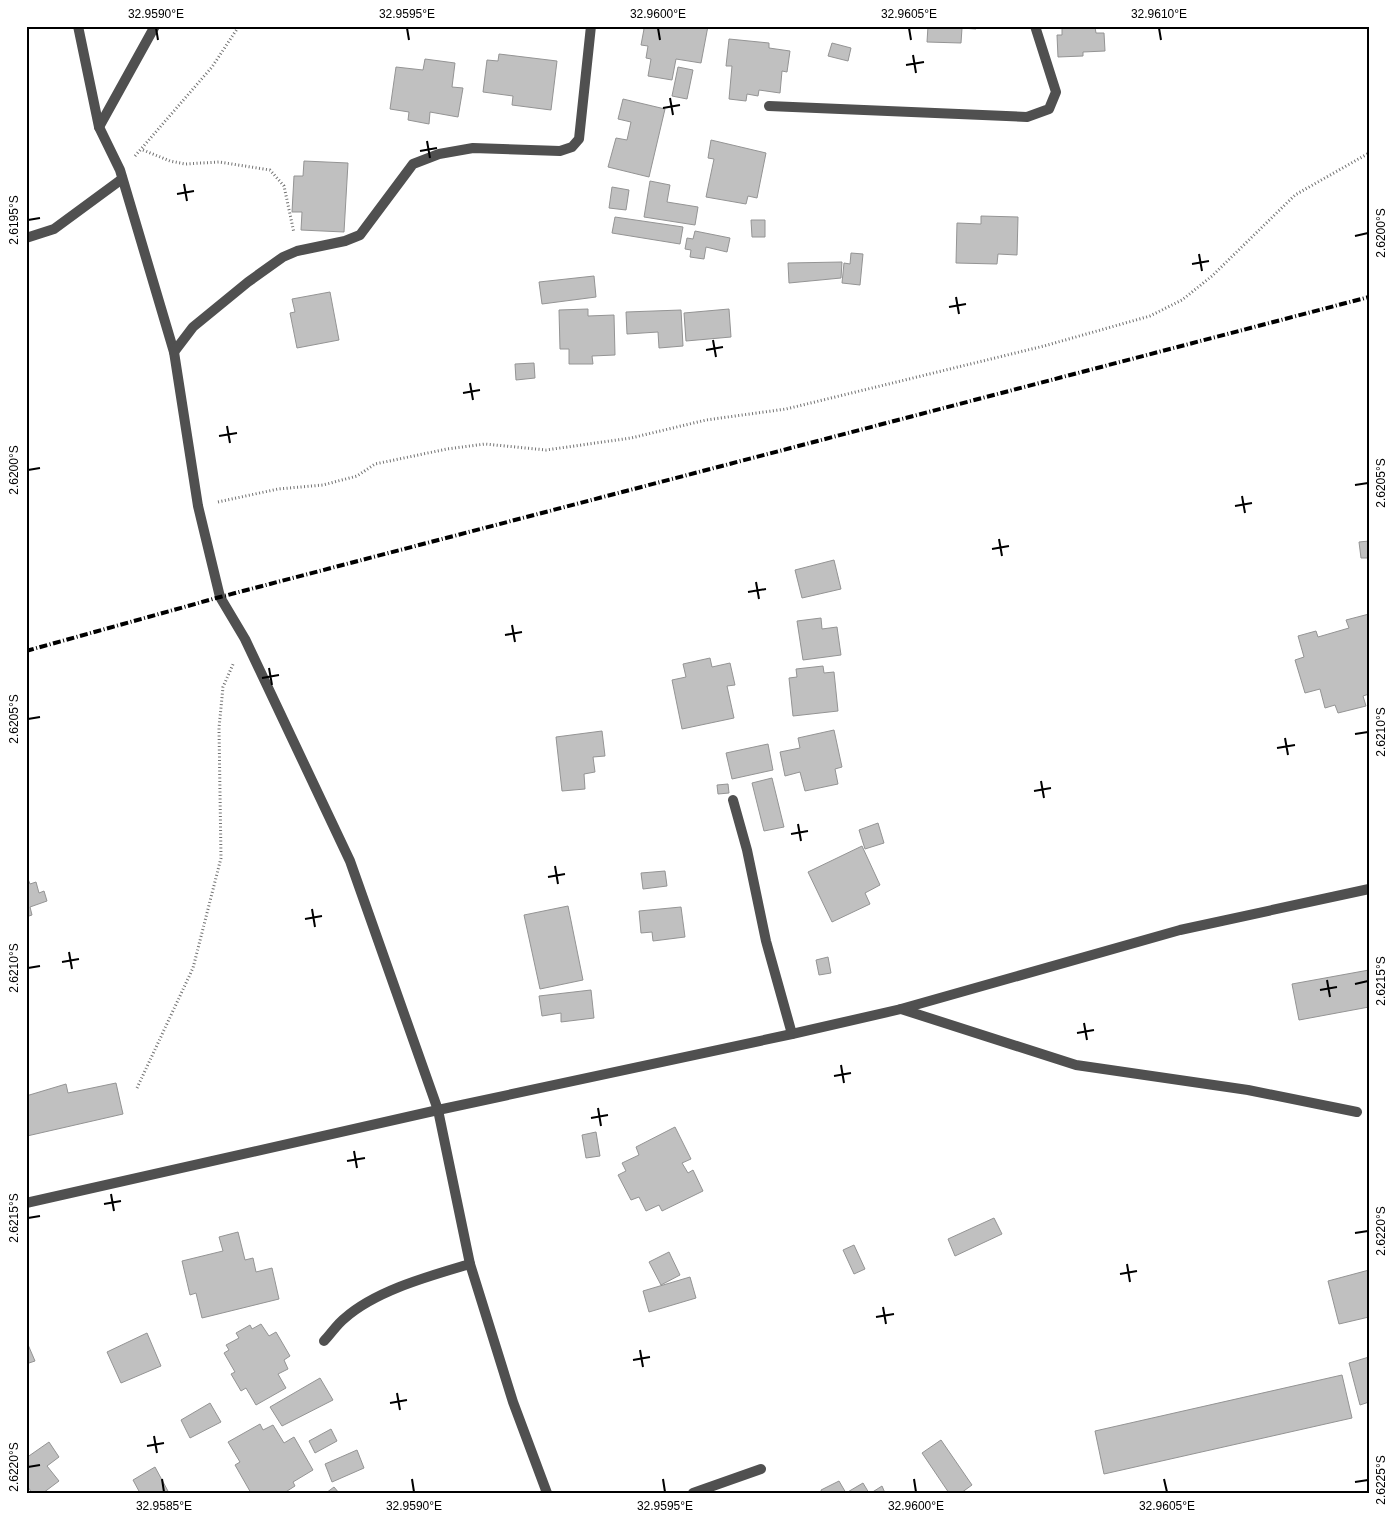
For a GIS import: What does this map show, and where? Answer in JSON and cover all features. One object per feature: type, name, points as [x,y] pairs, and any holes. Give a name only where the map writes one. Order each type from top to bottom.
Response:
[{"type":"street","points":[[78,26],[99,127],[121,175],[174,352],[198,506],[220,597],[245,639],[350,861],[438,1110],[470,1264],[513,1402],[547,1493]]},
{"type":"street","points":[[99,127],[155,26]]},
{"type":"street","points":[[174,352],[193,327],[248,282],[283,257],[298,251],[345,241],[360,235],[413,164],[424,159],[474,148],[560,151],[572,147],[579,139],[591,26]]},
{"type":"street","points":[[769,106],[1027,118],[1049,109],[1056,92],[1035,26]]},
{"type":"street","points":[[26,238],[54,229],[121,175]]},
{"type":"street","points":[[733,800],[747,850],[766,941],[792,1034]]},
{"type":"street","points":[[26,1203],[438,1110],[900,1009],[1180,930],[1369,890]]},
{"type":"street","points":[[900,1009],[1076,1065],[1248,1090],[1357,1112]]},
{"type":"street","points":[[324,1341],[344,1318],[369,1301],[430,1276],[470,1264]]},
{"type":"street","points":[[693,1493],[761,1469]]},
{"type":"path","points":[[121,175],[212,67],[239,26]]},
{"type":"path","points":[[143,150],[170,161],[185,164],[219,162],[270,170],[284,186],[298,251]]},
{"type":"path","points":[[198,506],[278,489],[323,485],[357,476],[375,464],[447,449],[486,444],[546,450],[631,438],[706,420],[786,409],[1044,346],[1150,316],[1182,300],[1212,276],[1295,195],[1369,153]]},
{"type":"path","points":[[137,1088],[193,968],[211,904],[222,858],[219,728],[223,687],[245,639]]},
{"type":"building","points":[[635,26],[708,26],[701,63],[676,59],[672,80],[648,76],[651,59],[646,58],[648,46],[641,45],[644,29]]},
{"type":"building","points":[[928,26],[976,26],[976,29],[962,28],[961,43],[927,42]]},
{"type":"building","points":[[1062,26],[1099,26],[1095,27],[1096,33],[1104,33],[1105,51],[1083,52],[1083,56],[1058,57],[1057,35],[1062,35]]},
{"type":"building","points":[[729,39],[769,43],[769,48],[790,51],[787,72],[782,71],[780,93],[759,90],[758,96],[747,94],[746,101],[729,99],[732,66],[726,66]]},
{"type":"building","points":[[832,43],[851,48],[848,61],[828,56]]},
{"type":"building","points":[[499,54],[557,61],[551,110],[512,105],[513,96],[483,92],[487,60],[498,61]]},
{"type":"building","points":[[425,59],[455,63],[452,87],[463,88],[458,117],[430,112],[429,124],[408,120],[409,112],[390,109],[396,67],[423,70]]},
{"type":"building","points":[[678,67],[693,70],[687,99],[672,96]]},
{"type":"building","points":[[623,99],[665,109],[649,177],[608,167],[616,138],[627,140],[631,122],[618,119]]},
{"type":"building","points":[[711,140],[766,153],[757,198],[748,196],[746,204],[706,197],[714,159],[708,158]]},
{"type":"building","points":[[304,161],[348,163],[344,232],[301,230],[302,212],[292,212],[294,176],[303,176]]},
{"type":"building","points":[[650,181],[670,185],[667,202],[698,207],[695,225],[644,217]]},
{"type":"building","points":[[612,187],[629,190],[626,210],[609,208]]},
{"type":"building","points":[[981,216],[1018,217],[1017,255],[998,254],[997,264],[956,263],[957,223],[981,224]]},
{"type":"building","points":[[615,217],[683,227],[680,244],[612,233]]},
{"type":"building","points":[[751,220],[765,220],[765,237],[752,237]]},
{"type":"building","points":[[695,231],[730,238],[727,252],[706,247],[704,259],[690,257],[691,250],[685,249],[687,238],[693,239]]},
{"type":"building","points":[[851,253],[863,254],[860,285],[842,283],[844,263],[850,264]]},
{"type":"building","points":[[842,262],[841,278],[789,283],[788,263]]},
{"type":"building","points":[[594,276],[596,297],[542,304],[539,282]]},
{"type":"building","points":[[330,292],[339,340],[297,348],[290,313],[295,312],[292,299]]},
{"type":"building","points":[[588,309],[588,316],[614,315],[615,355],[592,356],[593,364],[569,364],[569,349],[560,349],[559,310]]},
{"type":"building","points":[[729,309],[731,337],[686,341],[684,313]]},
{"type":"building","points":[[681,310],[683,346],[659,348],[658,332],[627,334],[626,312]]},
{"type":"building","points":[[534,363],[535,378],[516,380],[515,364]]},
{"type":"building","points":[[1369,541],[1369,558],[1361,558],[1359,542]]},
{"type":"building","points":[[834,560],[841,589],[802,598],[795,570]]},
{"type":"building","points":[[1369,614],[1369,694],[1363,696],[1366,706],[1338,713],[1335,705],[1325,708],[1320,689],[1305,693],[1295,660],[1304,657],[1298,636],[1316,631],[1318,637],[1349,628],[1346,620]]},
{"type":"building","points":[[821,618],[822,629],[837,627],[841,655],[803,660],[797,621]]},
{"type":"building","points":[[710,658],[712,667],[730,663],[735,685],[727,686],[734,718],[682,729],[672,680],[686,677],[683,664]]},
{"type":"building","points":[[823,666],[824,673],[834,672],[838,711],[793,716],[789,678],[797,677],[796,669]]},
{"type":"building","points":[[834,730],[842,767],[835,769],[838,784],[805,791],[800,772],[785,776],[780,752],[800,748],[798,738]]},
{"type":"building","points":[[602,731],[605,756],[593,757],[595,772],[584,774],[585,789],[562,791],[556,737]]},
{"type":"building","points":[[768,744],[773,770],[732,779],[726,753]]},
{"type":"building","points":[[772,778],[784,827],[764,831],[752,783]]},
{"type":"building","points":[[728,784],[729,793],[718,794],[717,785]]},
{"type":"building","points":[[878,823],[884,843],[865,849],[859,830]]},
{"type":"building","points":[[862,846],[880,885],[865,893],[870,904],[832,922],[808,872]]},
{"type":"building","points":[[665,871],[667,886],[643,889],[641,873]]},
{"type":"building","points":[[26,874],[30,884],[36,882],[39,893],[44,891],[47,901],[30,907],[32,915],[26,917]]},
{"type":"building","points":[[568,906],[583,980],[540,989],[524,915]]},
{"type":"building","points":[[681,907],[685,937],[653,941],[652,932],[641,933],[639,911]]},
{"type":"building","points":[[828,957],[831,973],[819,975],[816,960]]},
{"type":"building","points":[[1369,970],[1369,1007],[1299,1020],[1292,984]]},
{"type":"building","points":[[591,990],[594,1018],[561,1022],[561,1013],[542,1016],[539,996]]},
{"type":"building","points":[[116,1083],[123,1114],[27,1136],[26,1096],[66,1084],[68,1093]]},
{"type":"building","points":[[675,1127],[691,1159],[682,1163],[688,1173],[693,1170],[703,1191],[662,1211],[659,1205],[646,1211],[639,1197],[631,1200],[618,1175],[626,1171],[622,1163],[639,1155],[636,1147]]},
{"type":"building","points":[[596,1132],[600,1156],[586,1158],[582,1135]]},
{"type":"building","points":[[994,1218],[1002,1234],[955,1256],[948,1239]]},
{"type":"building","points":[[238,1232],[245,1260],[253,1258],[256,1272],[272,1268],[279,1299],[202,1318],[196,1293],[190,1295],[182,1261],[223,1251],[219,1237]]},
{"type":"building","points":[[854,1245],[865,1269],[854,1274],[843,1250]]},
{"type":"building","points":[[669,1252],[680,1275],[661,1285],[649,1262]]},
{"type":"building","points":[[1369,1270],[1369,1317],[1339,1324],[1328,1281]]},
{"type":"building","points":[[690,1277],[696,1298],[649,1312],[643,1291]]},
{"type":"building","points":[[261,1324],[269,1336],[276,1332],[290,1356],[284,1360],[288,1369],[278,1374],[286,1388],[256,1405],[246,1388],[241,1391],[231,1374],[235,1372],[224,1353],[229,1350],[226,1345],[239,1338],[236,1333],[250,1325],[252,1329]]},
{"type":"building","points":[[147,1333],[161,1366],[121,1383],[107,1352]]},
{"type":"building","points":[[26,1340],[35,1361],[26,1364]]},
{"type":"building","points":[[1369,1357],[1369,1402],[1360,1405],[1349,1363]]},
{"type":"building","points":[[1342,1375],[1352,1418],[1104,1474],[1095,1431]]},
{"type":"building","points":[[320,1378],[333,1400],[282,1426],[270,1407]]},
{"type":"building","points":[[210,1403],[221,1422],[190,1438],[181,1420]]},
{"type":"building","points":[[260,1424],[263,1430],[273,1425],[284,1443],[294,1437],[313,1470],[293,1482],[295,1486],[284,1493],[251,1493],[235,1465],[240,1462],[228,1442]]},
{"type":"building","points":[[331,1429],[337,1441],[315,1453],[309,1441]]},
{"type":"building","points":[[941,1440],[972,1485],[961,1493],[949,1493],[922,1453]]},
{"type":"building","points":[[49,1442],[59,1457],[47,1466],[59,1481],[43,1493],[32,1493],[26,1484],[26,1458]]},
{"type":"building","points":[[357,1450],[364,1468],[332,1482],[325,1464]]},
{"type":"building","points":[[155,1467],[169,1493],[140,1493],[133,1480]]},
{"type":"building","points":[[839,1481],[846,1493],[822,1493],[821,1490]]},
{"type":"building","points":[[863,1483],[869,1493],[846,1493]]},
{"type":"building","points":[[882,1486],[885,1493],[871,1493]]},
{"type":"building","points":[[334,1487],[339,1493],[326,1493]]},
{"type":"railway","points":[[26,651],[220,597],[1369,297]]}]
